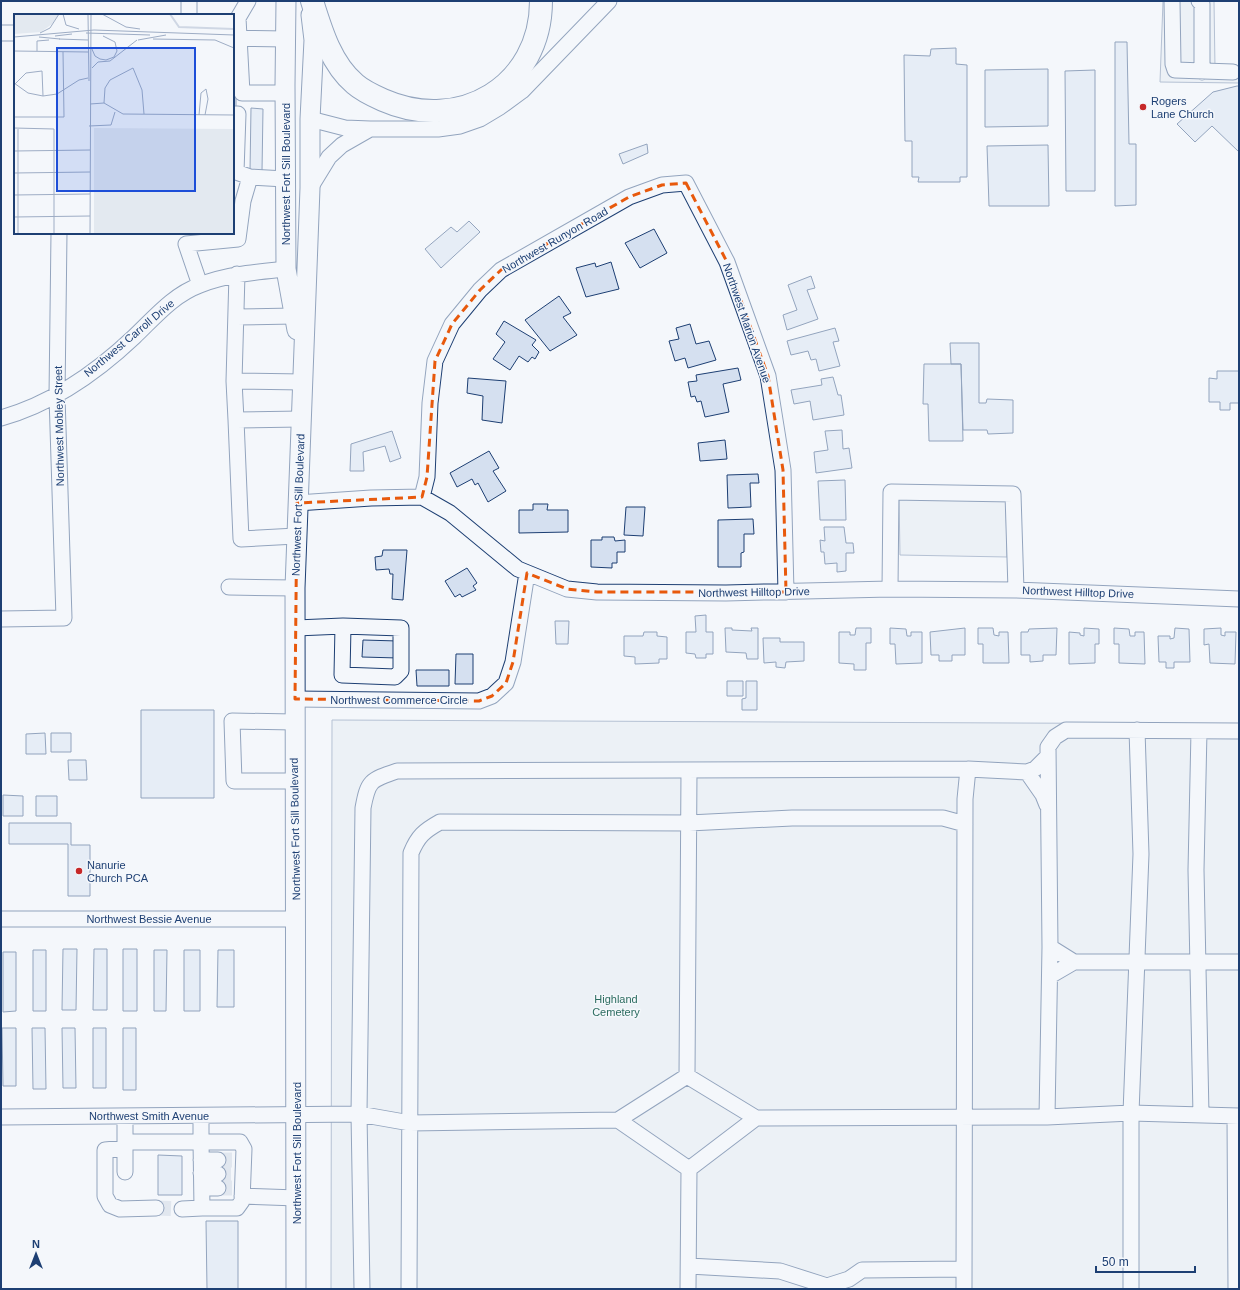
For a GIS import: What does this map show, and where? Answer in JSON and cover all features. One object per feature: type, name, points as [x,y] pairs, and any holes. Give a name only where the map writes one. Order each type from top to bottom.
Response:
[{"type":"highway","points":[[311,1],[326,44],[343,72],[355,84],[374,96],[398,107],[413,111],[444,112],[475,104],[488,97],[512,79],[520,69],[536,42],[540,24],[541,1]]},
{"type":"main road","name":"Northwest Fort Sill Boulevard","points":[[286,1],[286,269],[303,376]]},
{"type":"main road","name":"Northwest Fort Sill Boulevard","points":[[296,1289],[297,1116],[296,781],[294,722],[296,628],[295,588],[310,188],[310,119],[314,40],[311,1]]},
{"type":"main road","points":[[285,89],[298,107],[310,119]]},
{"type":"street","points":[[189,1],[189,14]]},
{"type":"street","points":[[248,1],[238,18],[237,38],[242,93],[285,89]]},
{"type":"street","points":[[310,119],[345,128],[370,129],[438,129],[460,126],[480,119],[522,91],[609,1]]},
{"type":"street","points":[[1172,1],[1173,64],[1175,70],[1233,72]]},
{"type":"street","points":[[1199,1],[1202,4],[1202,72]]},
{"type":"street","points":[[1,33],[14,34]]},
{"type":"street","points":[[237,38],[286,39]]},
{"type":"street","points":[[234,114],[238,114],[236,172],[250,176],[286,179]]},
{"type":"street","points":[[310,188],[329,156],[342,145],[370,129]]},
{"type":"street","points":[[200,285],[186,244],[238,239],[243,201],[250,176]]},
{"type":"street","name":"Northwest Runyon Road","points":[[422,497],[427,477],[430,403],[435,361],[452,324],[480,290],[501,270],[629,197],[662,185],[686,183]]},
{"type":"street","name":"Northwest Marion Avenue","points":[[686,183],[727,262],[768,376],[783,470],[786,592]]},
{"type":"street","name":"Northwest Mobley Street","points":[[1,619],[64,618],[57,396],[59,234]]},
{"type":"street","name":"Northwest Carroll Drive","points":[[1,418],[57,396],[101,365],[134,337],[168,303],[200,285],[237,274],[286,269]]},
{"type":"street","points":[[237,274],[234,381],[241,539],[296,536]]},
{"type":"street","points":[[236,317],[294,316]]},
{"type":"street","points":[[234,381],[303,376]]},
{"type":"street","points":[[236,420],[301,420]]},
{"type":"street","points":[[890,589],[891,492],[906,492],[1013,494],[1016,590]]},
{"type":"street","name":"Northwest Hilltop Drive","points":[[297,503],[371,498],[422,497],[450,512],[518,569],[567,589],[597,592],[786,592],[890,589],[1016,590],[1239,599]]},
{"type":"street","name":"Northwest Commerce Circle","points":[[295,699],[478,701],[492,696],[506,683],[513,662],[527,573]]},
{"type":"street","points":[[228,587],[295,588]]},
{"type":"street","points":[[296,628],[343,626],[401,628],[400,672],[394,677],[342,675],[343,626]]},
{"type":"street","points":[[358,675],[358,700]]},
{"type":"street","points":[[394,677],[395,700]]},
{"type":"street","points":[[294,722],[232,721],[234,780],[296,781]]},
{"type":"street","points":[[1047,1117],[1050,976],[1048,746],[1055,737],[1066,730],[1239,731]]},
{"type":"street","points":[[1131,1289],[1131,1113],[1141,854],[1137,730]]},
{"type":"street","points":[[1199,731],[1196,870],[1200,962],[1201,1115]]},
{"type":"street","points":[[362,1289],[359,1114],[363,808],[367,788],[379,777],[397,771],[968,769],[1027,772],[1035,769],[1048,756]]},
{"type":"street","points":[[964,1289],[965,799],[968,769]]},
{"type":"street","points":[[687,1076],[689,771]]},
{"type":"street","points":[[1027,772],[1043,796],[1048,810]]},
{"type":"street","points":[[409,1289],[411,853],[416,841],[425,830],[440,822],[689,823],[792,818],[943,818],[965,824]]},
{"type":"street","name":"Northwest Bessie Avenue","points":[[1,919],[296,919]]},
{"type":"street","points":[[1050,947],[1074,962]]},
{"type":"street","points":[[1050,976],[1074,962],[1239,962]]},
{"type":"street","points":[[687,1076],[756,1118],[1047,1117],[1131,1113],[1237,1116],[1236,1289]]},
{"type":"street","points":[[687,1076],[618,1120],[689,1169]]},
{"type":"street","name":"Northwest Smith Avenue","points":[[1,1116],[297,1116],[359,1114],[410,1123],[618,1120]]},
{"type":"street","points":[[125,1116],[125,1172]]},
{"type":"street","points":[[201,1116],[202,1208]]},
{"type":"street","points":[[689,1169],[756,1118]]},
{"type":"street","points":[[156,1208],[120,1209],[110,1205],[105,1196],[105,1150],[126,1145],[240,1142],[244,1150],[232,1176],[242,1201],[237,1208],[182,1208]]},
{"type":"street","points":[[688,1289],[689,1169]]},
{"type":"street","points":[[201,1174],[232,1176]]},
{"type":"street","points":[[201,1174],[232,1176],[297,1198]]},
{"type":"street","points":[[689,1266],[780,1271],[827,1286],[849,1279],[862,1270],[964,1269]]},
{"type":"highlighted area","points":[[686,183],[727,262],[768,376],[783,470],[786,592],[597,592],[567,589],[527,573],[513,662],[506,683],[492,696],[479,701],[295,699],[297,503],[422,497],[427,477],[435,361],[452,324],[480,290],[501,270],[629,197],[662,185]]},
{"type":"green space","name":"Highland Cemetery","points":[[332,720],[1239,724],[1239,1289],[331,1289]]},
{"type":"shaded area","points":[[1163,1],[1214,1],[1215,68],[1239,69],[1239,83],[1160,82]]},
{"type":"shaded area","points":[[899,497],[1006,499],[1007,557],[900,555]]},
{"type":"building","points":[[1115,42],[1127,42],[1129,144],[1136,144],[1136,205],[1115,206]]},
{"type":"building","points":[[956,48],[956,64],[967,65],[967,177],[960,177],[960,182],[918,182],[919,177],[912,177],[912,141],[905,141],[904,55],[930,56],[931,49]]},
{"type":"building","points":[[234,50],[236,50],[236,108],[234,108]]},
{"type":"building","points":[[1048,69],[1048,126],[985,127],[985,70]]},
{"type":"building","points":[[1095,70],[1095,191],[1066,191],[1065,71]]},
{"type":"building","points":[[1239,86],[1239,152],[1212,126],[1195,142],[1177,124],[1213,92]]},
{"type":"building","points":[[251,108],[263,109],[262,171],[250,171]]},
{"type":"building","points":[[647,144],[648,153],[623,164],[619,154]]},
{"type":"building","points":[[1048,145],[1049,206],[989,206],[987,146]]},
{"type":"building","points":[[469,221],[480,232],[441,268],[425,249],[451,227],[457,232]]},
{"type":"building","points":[[654,229],[667,253],[640,268],[625,243]]},
{"type":"building","points":[[611,262],[619,289],[586,297],[576,268],[595,263],[596,267]]},
{"type":"building","points":[[811,276],[815,288],[807,290],[818,319],[787,330],[783,315],[797,310],[788,285]]},
{"type":"building","points":[[559,296],[571,313],[563,317],[577,335],[550,351],[525,320]]},
{"type":"building","points":[[504,321],[536,340],[532,345],[539,352],[535,359],[532,357],[528,362],[519,356],[510,370],[493,359],[505,342],[496,334]]},
{"type":"building","points":[[690,324],[696,344],[709,341],[716,360],[688,368],[685,358],[675,361],[669,341],[679,339],[676,328]]},
{"type":"building","points":[[835,328],[839,341],[833,342],[840,366],[819,371],[816,359],[811,360],[808,351],[791,355],[787,341]]},
{"type":"building","points":[[950,343],[979,343],[979,403],[986,403],[987,399],[1013,400],[1013,433],[988,434],[987,430],[963,430],[961,364],[951,364]]},
{"type":"building","points":[[924,364],[961,364],[963,441],[929,441],[928,404],[923,404]]},
{"type":"building","points":[[738,368],[741,380],[723,384],[729,412],[705,417],[701,401],[697,402],[695,396],[691,397],[688,382],[697,381],[696,375]]},
{"type":"building","points":[[1217,371],[1239,371],[1239,403],[1230,403],[1230,410],[1220,410],[1220,402],[1209,402],[1209,378],[1217,379]]},
{"type":"building","points":[[833,377],[838,395],[841,395],[844,415],[813,420],[810,401],[794,404],[791,390],[822,385],[821,379]]},
{"type":"building","points":[[468,378],[506,381],[502,423],[482,420],[483,396],[467,393]]},
{"type":"building","points":[[842,430],[843,449],[849,448],[852,468],[816,473],[814,452],[828,450],[825,431]]},
{"type":"building","points":[[392,431],[401,458],[390,462],[385,446],[363,452],[364,471],[350,471],[351,444]]},
{"type":"building","points":[[725,440],[727,459],[700,461],[698,443]]},
{"type":"building","points":[[489,451],[499,468],[493,471],[506,491],[488,502],[478,483],[475,485],[472,479],[457,487],[450,473]]},
{"type":"building","points":[[758,474],[759,483],[750,483],[751,507],[728,508],[727,475]]},
{"type":"building","points":[[845,480],[846,520],[820,520],[818,481]]},
{"type":"building","points":[[533,504],[548,504],[547,510],[568,510],[568,532],[519,533],[519,510],[533,510]]},
{"type":"building","points":[[626,507],[645,507],[643,536],[624,535]]},
{"type":"building","points":[[753,519],[754,534],[744,534],[744,552],[741,553],[741,567],[718,567],[718,520]]},
{"type":"building","points":[[824,527],[844,527],[846,543],[853,543],[854,553],[846,553],[846,571],[837,572],[837,563],[825,564],[824,552],[821,552],[820,540],[825,541]]},
{"type":"building","points":[[602,537],[614,537],[615,541],[625,540],[625,552],[617,552],[617,563],[612,563],[612,568],[591,567],[591,540],[602,540]]},
{"type":"building","points":[[383,550],[407,550],[403,600],[392,599],[393,574],[390,574],[389,569],[376,570],[375,557],[382,556]]},
{"type":"building","points":[[467,568],[477,583],[473,586],[476,590],[462,597],[460,594],[455,597],[445,581]]},
{"type":"building","points":[[706,615],[706,632],[713,632],[713,654],[706,654],[706,658],[696,658],[695,654],[686,653],[686,632],[696,632],[695,616]]},
{"type":"building","points":[[555,621],[569,621],[568,644],[556,644]]},
{"type":"building","points":[[725,628],[732,628],[732,630],[752,631],[751,628],[758,628],[758,659],[747,659],[746,653],[726,652]]},
{"type":"building","points":[[856,628],[871,628],[871,643],[866,643],[866,670],[854,670],[854,664],[839,663],[839,632],[850,632],[850,635],[855,635]]},
{"type":"building","points":[[890,628],[906,629],[907,636],[911,636],[911,632],[922,632],[922,663],[896,664],[895,644],[890,644]]},
{"type":"building","points":[[965,628],[965,655],[952,655],[952,661],[939,661],[939,655],[931,655],[930,632]]},
{"type":"building","points":[[978,628],[993,628],[994,635],[999,636],[999,632],[1008,632],[1009,663],[983,663],[983,644],[978,644]]},
{"type":"building","points":[[1057,628],[1056,655],[1043,655],[1043,661],[1030,662],[1030,655],[1021,655],[1021,632],[1028,632],[1029,629]]},
{"type":"building","points":[[1084,628],[1099,629],[1099,644],[1095,644],[1095,663],[1069,664],[1069,632],[1080,633],[1080,635],[1084,636]]},
{"type":"building","points":[[1114,628],[1129,629],[1130,636],[1135,636],[1135,632],[1144,632],[1145,664],[1119,663],[1119,644],[1114,644]]},
{"type":"building","points":[[1175,628],[1189,629],[1190,662],[1174,662],[1174,668],[1166,668],[1166,662],[1159,662],[1158,636],[1170,636],[1170,639],[1174,638]]},
{"type":"building","points":[[1221,628],[1221,635],[1225,636],[1225,632],[1236,632],[1235,664],[1210,663],[1209,644],[1204,645],[1204,629]]},
{"type":"building","points":[[644,632],[657,632],[657,636],[667,637],[667,659],[659,659],[659,663],[635,664],[635,657],[624,656],[624,636],[643,636]]},
{"type":"building","points":[[763,638],[780,638],[780,642],[804,642],[804,661],[786,662],[785,668],[776,667],[776,662],[764,663]]},
{"type":"building","points":[[363,640],[398,641],[398,658],[362,657]]},
{"type":"building","points":[[456,654],[473,654],[473,684],[455,684]]},
{"type":"building","points":[[416,670],[449,670],[449,686],[417,686]]},
{"type":"building","points":[[727,681],[743,681],[743,696],[727,696]]},
{"type":"building","points":[[746,681],[757,681],[757,710],[742,710],[742,699],[746,698]]},
{"type":"building","points":[[141,710],[214,710],[214,798],[141,798]]},
{"type":"building","points":[[45,733],[46,754],[26,754],[26,734]]},
{"type":"building","points":[[51,733],[71,733],[71,752],[51,752]]},
{"type":"building","points":[[68,760],[86,760],[87,780],[69,780]]},
{"type":"building","points":[[3,795],[23,796],[23,816],[3,816]]},
{"type":"building","points":[[36,796],[57,796],[57,816],[36,816]]},
{"type":"building","name":"Nanurie Church PCA","points":[[9,823],[71,823],[71,845],[90,845],[90,896],[68,896],[68,844],[9,844]]},
{"type":"building","points":[[63,949],[77,949],[76,1010],[62,1010]]},
{"type":"building","points":[[94,949],[107,949],[107,1010],[93,1010]]},
{"type":"building","points":[[123,949],[137,949],[137,1011],[123,1011]]},
{"type":"building","points":[[33,950],[46,950],[46,1011],[33,1011]]},
{"type":"building","points":[[154,950],[167,950],[166,1011],[154,1011]]},
{"type":"building","points":[[184,950],[200,950],[200,1011],[184,1011]]},
{"type":"building","points":[[218,950],[234,950],[234,1007],[217,1007]]},
{"type":"building","points":[[3,952],[16,952],[16,1011],[3,1012]]},
{"type":"building","points":[[2,1028],[16,1028],[16,1086],[3,1086]]},
{"type":"building","points":[[32,1028],[45,1028],[46,1089],[33,1089]]},
{"type":"building","points":[[62,1028],[75,1028],[76,1088],[63,1088]]},
{"type":"building","points":[[93,1028],[106,1028],[106,1088],[93,1088]]},
{"type":"building","points":[[123,1028],[136,1028],[136,1090],[123,1090]]},
{"type":"building","points":[[158,1155],[182,1156],[182,1195],[158,1195]]},
{"type":"building","points":[[206,1221],[238,1221],[238,1289],[207,1289]]},
{"type":"tunnel","points":[[218,1160],[232,1160]]},
{"type":"tunnel","points":[[218,1174],[231,1174]]},
{"type":"tunnel","points":[[218,1188],[232,1188]]},
{"type":"tunnel","points":[[156,1208],[182,1209]]},
{"type":"place","name":"Rogers Lane Church","points":[[1143,107]]},
{"type":"place","name":"Nanurie Church PCA","points":[[79,871]]}]
